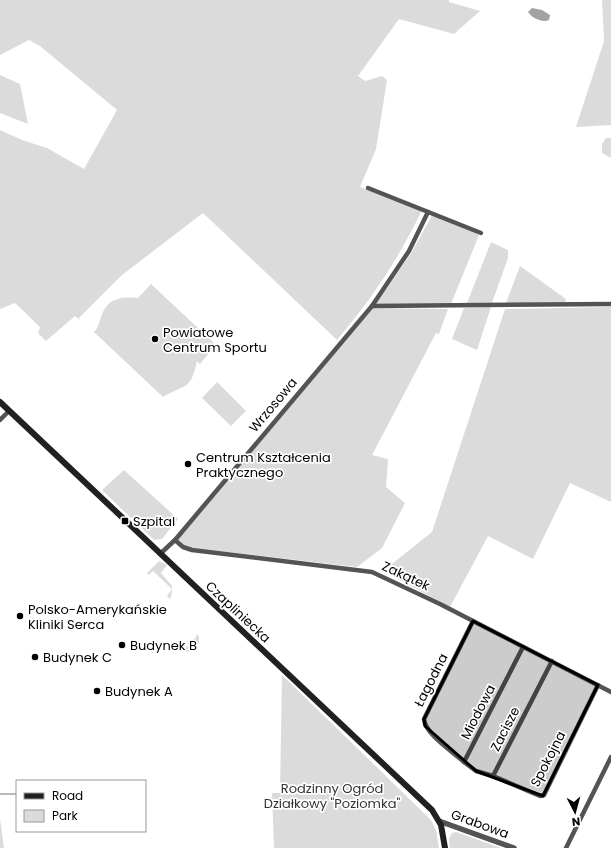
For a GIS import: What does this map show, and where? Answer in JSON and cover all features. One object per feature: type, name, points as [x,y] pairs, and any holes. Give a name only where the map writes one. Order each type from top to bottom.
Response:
[{"type":"main road","name":"Czapliniecka","points":[[0,402],[424,803],[439,821],[445,848]]},
{"type":"street","points":[[368,188],[482,233]]},
{"type":"street","name":"Wrzosowa","points":[[160,554],[175,540],[372,306],[409,251],[428,212]]},
{"type":"street","points":[[372,306],[611,304]]},
{"type":"street","points":[[0,420],[9,411]]},
{"type":"street","name":"Zakątek","points":[[175,540],[183,547],[192,550],[372,572],[473,621],[611,692]]},
{"type":"street","name":"Łagodna","points":[[443,745],[425,726],[424,719],[473,621]]},
{"type":"street","name":"Miodowa","points":[[443,745],[464,762],[523,647]]},
{"type":"street","name":"Zacisze","points":[[493,776],[552,661]]},
{"type":"street","name":"Spokojna","points":[[493,776],[540,796],[544,795],[598,685]]},
{"type":"street","points":[[566,848],[611,757]]},
{"type":"street","points":[[464,762],[476,771],[493,776]]},
{"type":"street","name":"Grabowa","points":[[439,821],[514,848]]},
{"type":"highlighted area","points":[[473,621],[598,685],[543,796],[476,771],[425,726],[424,719]]},
{"type":"green space","points":[[0,0],[449,0],[449,2],[480,11],[454,34],[399,19],[358,76],[365,81],[382,76],[387,80],[376,149],[360,187],[422,210],[404,245],[384,278],[337,340],[203,213],[122,275],[79,318],[80,320],[75,316],[46,341],[38,333],[40,327],[15,303],[0,309],[0,130],[22,140],[47,148],[84,169],[117,110],[40,46],[29,40],[0,55]]},
{"type":"green space","points":[[602,0],[611,0],[611,125],[576,127],[604,41]]},
{"type":"green space","points":[[0,75],[20,84],[28,124],[0,113]]},
{"type":"green space","points":[[606,138],[611,138],[611,158],[602,153],[602,144]]},
{"type":"green space","points":[[432,215],[455,223],[479,235],[451,304],[376,304],[412,252]]},
{"type":"green space","points":[[491,242],[508,250],[508,258],[492,303],[467,303]]},
{"type":"green space","points":[[520,266],[566,299],[565,304],[506,303]]},
{"type":"green space","name":"Powiatowe Centrum Sportu","points":[[151,284],[216,345],[200,364],[197,361],[195,371],[186,385],[163,397],[94,332],[98,327],[104,310],[110,302],[123,298],[138,298]]},
{"type":"green space","points":[[491,307],[477,350],[452,339],[464,308]]},
{"type":"green space","points":[[611,307],[611,502],[570,483],[533,559],[488,536],[450,607],[383,571],[432,532],[505,309]]},
{"type":"green space","points":[[373,308],[448,309],[439,334],[436,333],[372,455],[388,459],[386,487],[405,503],[382,548],[357,567],[193,548],[184,545],[178,539]]},
{"type":"green space","points":[[217,382],[246,411],[231,426],[202,398]]},
{"type":"green space","points":[[124,470],[178,519],[162,539],[154,540],[103,491],[103,489]]},
{"type":"green space","points":[[159,561],[167,565],[161,573],[172,586],[172,589],[153,571],[149,575],[147,573]]},
{"type":"green space","points":[[172,589],[172,594],[170,599],[167,596]]},
{"type":"green space","points":[[194,633],[199,636],[199,643],[190,652],[182,652],[197,636]]},
{"type":"green space","name":"Rodzinny Ogród Działkowy \"Poziomka\"","points":[[282,675],[431,820],[436,830],[439,848],[274,848],[272,793],[280,793]]},
{"type":"green space","points":[[0,819],[4,848],[0,848]]},
{"type":"green space","points":[[456,832],[501,848],[450,848],[449,839],[452,833]]},
{"type":"shaded area","points":[[532,8],[542,10],[550,15],[549,20],[540,20],[532,16],[528,12]]},
{"type":"waterway","points":[[0,794],[16,794]]},
{"type":"place","name":"Powiatowe Centrum Sportu","points":[[155,339]]},
{"type":"place","name":"Centrum Kształcenia Praktycznego","points":[[188,464]]},
{"type":"place","name":"Szpital","points":[[125,521]]},
{"type":"place","name":"Polsko-Amerykańskie Kliniki Serca","points":[[20,616]]},
{"type":"place","name":"Budynek B","points":[[122,645]]},
{"type":"place","name":"Budynek C","points":[[35,657]]},
{"type":"place","name":"Budynek A","points":[[97,691]]}]
